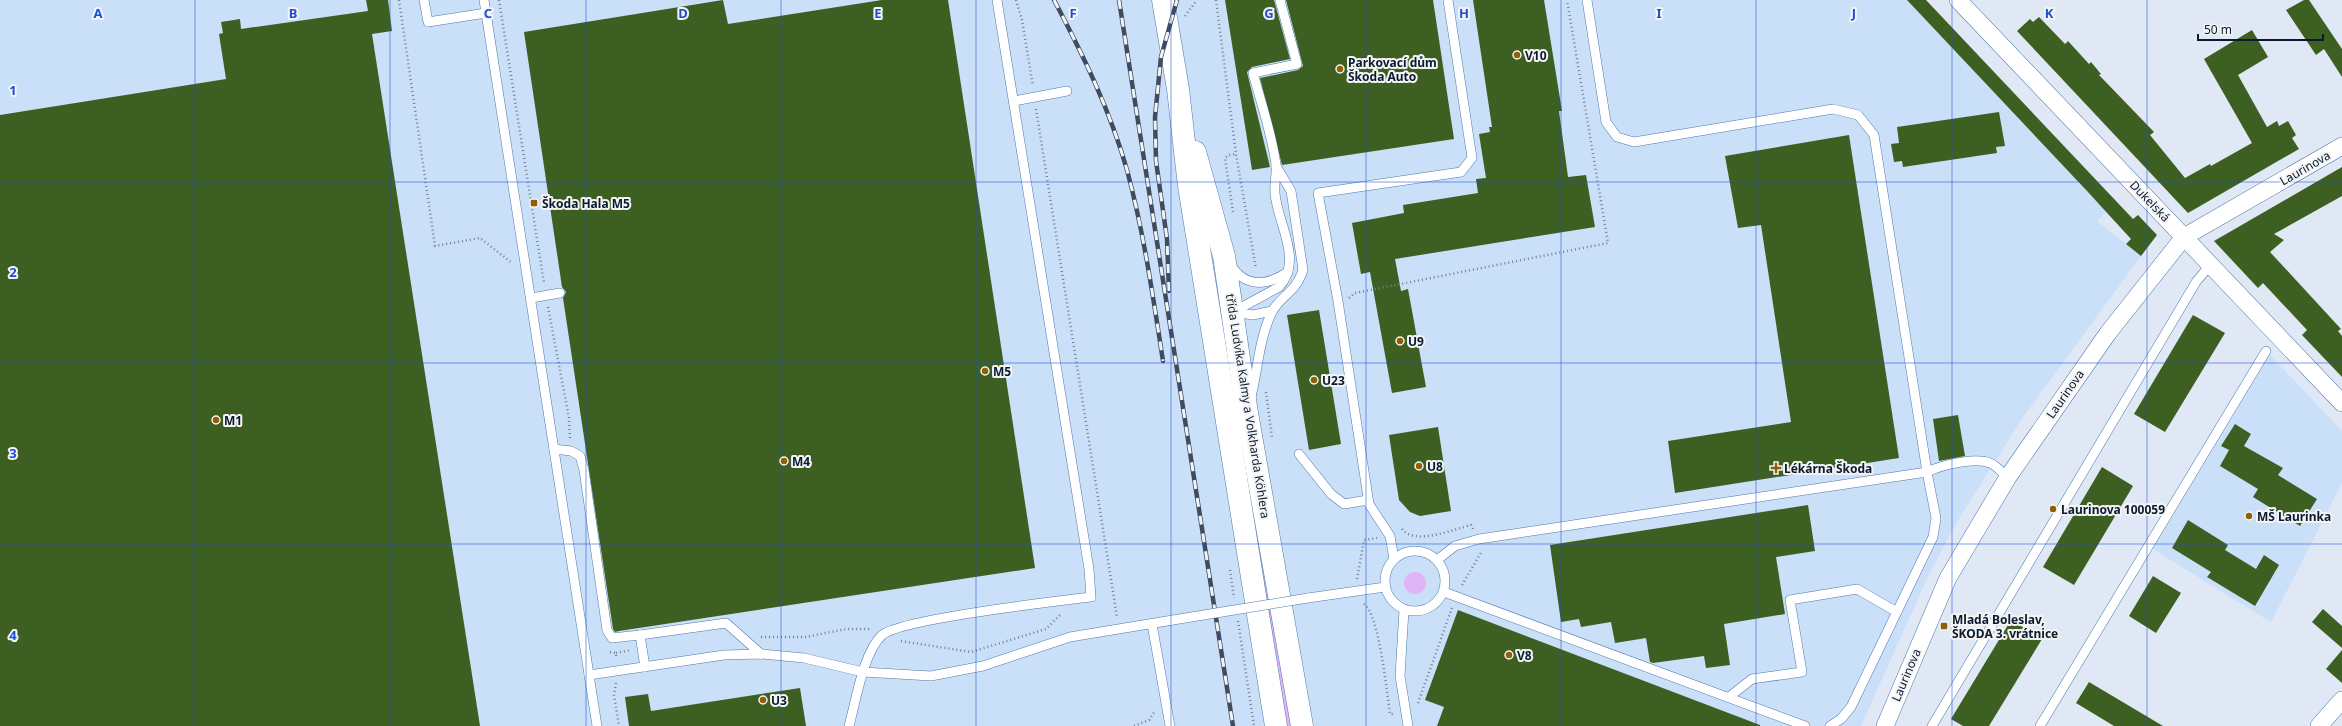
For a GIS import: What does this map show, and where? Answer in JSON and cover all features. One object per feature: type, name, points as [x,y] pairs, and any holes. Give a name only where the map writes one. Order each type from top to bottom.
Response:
[{"type":"street","name":"třída Ludvíka Kalmy a Volkharda Köhlera","points":[[1163,0],[1178,89],[1189,186],[1247,413],[1302,726]]},
{"type":"street","name":"Dukelská","points":[[1958,0],[2342,403]]},
{"type":"street","name":"třída Ludvíka Kalmy a Volkharda Köhlera","points":[[1178,89],[1224,256],[1222,313],[1276,726]]},
{"type":"street","name":"Laurinova","points":[[1885,726],[1948,578],[2008,477],[2108,333],[2184,237],[2342,146]]},
{"type":"street","points":[[2319,726],[2342,700]]},
{"type":"lane","points":[[424,0],[428,22],[486,13]]},
{"type":"lane","points":[[484,0],[598,726]]},
{"type":"lane","points":[[850,726],[863,672],[872,651],[883,635],[915,623],[1091,597],[1089,569],[997,0]]},
{"type":"lane","points":[[1222,313],[1279,287],[1285,280],[1288,272],[1290,251],[1274,193],[1276,166],[1253,73],[1297,64],[1280,0]]},
{"type":"lane","points":[[1394,559],[1406,553],[1420,551],[1437,560],[1445,575],[1444,592],[1440,600],[1428,609],[1414,612],[1404,610],[1392,601],[1385,587],[1385,577],[1394,559],[1390,536],[1368,500],[1338,301],[1318,193],[1461,172],[1472,158],[1448,0]]},
{"type":"lane","points":[[1588,0],[1606,122],[1617,138],[1634,142],[1834,109],[1858,115],[1874,135],[1927,472],[1936,518],[1933,537],[1850,707],[1841,719],[1830,726]]},
{"type":"lane","points":[[1014,101],[1067,91]]},
{"type":"lane","points":[[1247,413],[1265,331],[1272,311],[1299,283],[1303,270],[1292,191],[1276,166]]},
{"type":"lane","points":[[1224,256],[1236,274],[1252,282],[1266,283],[1288,272]]},
{"type":"lane","points":[[1932,726],[2196,282],[2210,265]]},
{"type":"lane","points":[[531,298],[560,293]]},
{"type":"lane","points":[[1222,313],[1253,315],[1272,311]]},
{"type":"lane","points":[[2040,726],[2266,351]]},
{"type":"lane","points":[[554,448],[571,451],[580,456],[584,470],[607,630],[612,638],[726,623],[761,654]]},
{"type":"lane","points":[[1299,454],[1331,494],[1344,504],[1368,500]]},
{"type":"lane","points":[[1437,560],[1455,546],[1479,539],[1927,472],[1938,467],[1964,462],[1990,463],[2008,477]]},
{"type":"lane","points":[[589,675],[724,655],[761,654],[804,658],[863,672],[931,676],[983,666],[1070,636],[1385,587]]},
{"type":"lane","points":[[1729,697],[1752,679],[1802,672],[1790,600],[1857,589],[1897,612]]},
{"type":"lane","points":[[1444,592],[1805,726]]},
{"type":"lane","points":[[1404,610],[1400,676],[1408,726]]},
{"type":"lane","points":[[1152,624],[1170,726]]},
{"type":"lane","points":[[640,635],[645,667]]},
{"type":"path","points":[[399,0],[435,246],[480,238],[513,264]]},
{"type":"path","points":[[499,0],[543,278],[569,418],[571,451]]},
{"type":"path","points":[[1016,0],[1022,20],[1035,97],[1119,628]]},
{"type":"path","points":[[1348,300],[1355,293],[1608,243],[1567,0]]},
{"type":"path","points":[[1234,218],[1225,158],[1228,155],[1236,154]]},
{"type":"path","points":[[528,281],[543,278]]},
{"type":"path","points":[[1400,527],[1405,532],[1427,538],[1471,525],[1479,539],[1482,551],[1456,597],[1416,709],[1390,714],[1376,622],[1367,606],[1360,602],[1357,576],[1364,540],[1405,532]]},
{"type":"path","points":[[743,637],[806,637],[846,629],[867,628],[905,642],[971,652],[1046,629],[1061,614],[1060,601]]},
{"type":"path","points":[[607,651],[616,653],[642,648]]},
{"type":"path","points":[[616,653],[617,672],[614,695],[619,726]]},
{"type":"path","points":[[1134,726],[1149,720],[1157,708]]},
{"type":"path","points":[[1252,717],[1254,726]]},
{"type":"shaded area","points":[[0,0],[1907,0],[2106,212],[2097,221],[2141,256],[2021,420],[1957,522],[1930,572],[1861,726],[0,726]]},
{"type":"shaded area","points":[[1224,329],[1291,726],[1285,726],[1223,332]]},
{"type":"shaded area","name":"MŠ Laurinka","points":[[2270,355],[2342,431],[2342,483],[2271,622],[2153,549]]},
{"type":"shaded area","points":[[1415,572],[1419,573],[1425,579],[1425,587],[1419,593],[1415,594],[1411,593],[1405,587],[1404,583],[1405,579],[1411,573]]},
{"type":"building","name":"M1","points":[[366,0],[388,0],[392,31],[372,34],[480,726],[0,726],[0,115],[226,79],[219,34],[223,33],[221,22],[240,19],[241,29],[368,11]]},
{"type":"building","points":[[723,0],[728,24],[882,0],[948,0],[1035,568],[615,632],[613,629],[563,298],[566,292],[562,287],[524,32]]},
{"type":"building","points":[[1225,0],[1274,0],[1290,59],[1252,67],[1247,72],[1270,167],[1252,170]]},
{"type":"building","name":"Parkovací dům Škoda Auto","points":[[1286,0],[1433,0],[1454,139],[1282,165],[1260,78],[1298,70],[1303,66]]},
{"type":"building","points":[[1473,0],[1544,0],[1562,111],[1559,111],[1568,177],[1586,175],[1595,227],[1395,259],[1401,291],[1408,289],[1426,387],[1392,393],[1370,272],[1361,274],[1352,223],[1404,213],[1403,205],[1478,193],[1476,179],[1486,178],[1479,134],[1490,132],[1489,127],[1492,127]]},
{"type":"building","points":[[1907,0],[1926,0],[2133,219],[2138,215],[2157,235],[2141,256],[2126,244],[2131,239]]},
{"type":"building","points":[[2304,0],[2309,0],[2342,49],[2342,77],[2324,49],[2316,55],[2286,10]]},
{"type":"building","points":[[2039,17],[2065,44],[2068,41],[2089,64],[2091,62],[2101,74],[2099,75],[2154,132],[2150,135],[2185,178],[2210,164],[2211,166],[2252,143],[2204,59],[2252,30],[2268,57],[2238,75],[2267,127],[2277,121],[2279,126],[2288,121],[2296,135],[2292,138],[2299,149],[2188,213],[2017,31],[2030,19],[2033,22]]},
{"type":"building","points":[[1999,112],[2005,146],[1996,147],[1997,153],[1903,167],[1902,161],[1894,162],[1891,144],[1899,143],[1897,127]]},
{"type":"building","points":[[1849,135],[1899,458],[1675,493],[1668,441],[1791,422],[1761,225],[1738,228],[1725,156]]},
{"type":"building","points":[[2342,167],[2342,196],[2274,234],[2284,240],[2270,252],[2341,329],[2338,331],[2342,336],[2342,377],[2302,335],[2307,330],[2263,283],[2258,288],[2214,241]]},
{"type":"building","name":"U23","points":[[1319,310],[1341,444],[1309,450],[1287,315]]},
{"type":"building","points":[[2193,315],[2225,333],[2165,432],[2134,414]]},
{"type":"building","points":[[1958,415],[1965,456],[1939,461],[1933,419]]},
{"type":"building","points":[[2235,424],[2251,434],[2244,446],[2283,468],[2278,475],[2317,499],[2300,526],[2253,497],[2258,489],[2220,466],[2229,450],[2221,446]]},
{"type":"building","name":"U8","points":[[1438,427],[1451,511],[1420,516],[1410,512],[1399,500],[1389,435]]},
{"type":"building","points":[[2102,467],[2133,486],[2074,585],[2043,567]]},
{"type":"building","points":[[1808,505],[1815,551],[1776,557],[1785,614],[1724,624],[1730,665],[1706,668],[1704,656],[1653,663],[1650,662],[1646,638],[1615,643],[1611,622],[1581,627],[1579,619],[1561,622],[1550,545]]},
{"type":"building","points":[[2188,520],[2228,545],[2225,550],[2256,569],[2264,555],[2279,565],[2255,606],[2207,577],[2211,572],[2172,548]]},
{"type":"building","points":[[2153,576],[2181,593],[2156,633],[2129,616]]},
{"type":"building","points":[[2323,609],[2342,626],[2342,648],[2312,622]]},
{"type":"building","name":"V8","points":[[1458,610],[1760,726],[1437,726],[1444,707],[1425,700]]},
{"type":"building","points":[[2011,620],[2042,639],[1989,726],[1963,726],[1951,719]]},
{"type":"building","points":[[2342,650],[2342,683],[2326,669]]},
{"type":"building","points":[[2089,682],[2163,726],[2114,726],[2076,703]]},
{"type":"building","name":"U3","points":[[800,688],[806,726],[629,726],[625,697],[648,694],[651,711]]},
{"type":"railway","points":[[1054,0],[1095,83],[1127,170],[1143,241],[1163,361]]},
{"type":"railway","points":[[1119,0],[1233,726]]},
{"type":"railway","points":[[1169,291],[1167,239],[1156,161],[1155,117],[1161,57],[1177,0]]},
{"type":"place","name":"V10","points":[[1517,55]]},
{"type":"place","name":"Parkovací dům Škoda Auto","points":[[1340,69]]},
{"type":"place","name":"Škoda Hala M5","points":[[534,203]]},
{"type":"place","name":"U9","points":[[1400,341]]},
{"type":"place","name":"M5","points":[[985,371]]},
{"type":"place","name":"U23","points":[[1314,380]]},
{"type":"place","name":"M1","points":[[216,420]]},
{"type":"place","name":"M4","points":[[784,461]]},
{"type":"place","name":"U8","points":[[1419,466]]},
{"type":"place","name":"Lékárna Škoda","points":[[1776,468]]},
{"type":"place","name":"Laurinova 100059","points":[[2053,509]]},
{"type":"place","name":"MŠ Laurinka","points":[[2249,516]]},
{"type":"place","name":"Mladá Boleslav, ŠKODA 3. vrátnice","points":[[1944,626]]},
{"type":"place","name":"V8","points":[[1509,655]]},
{"type":"place","name":"U3","points":[[763,700]]}]
